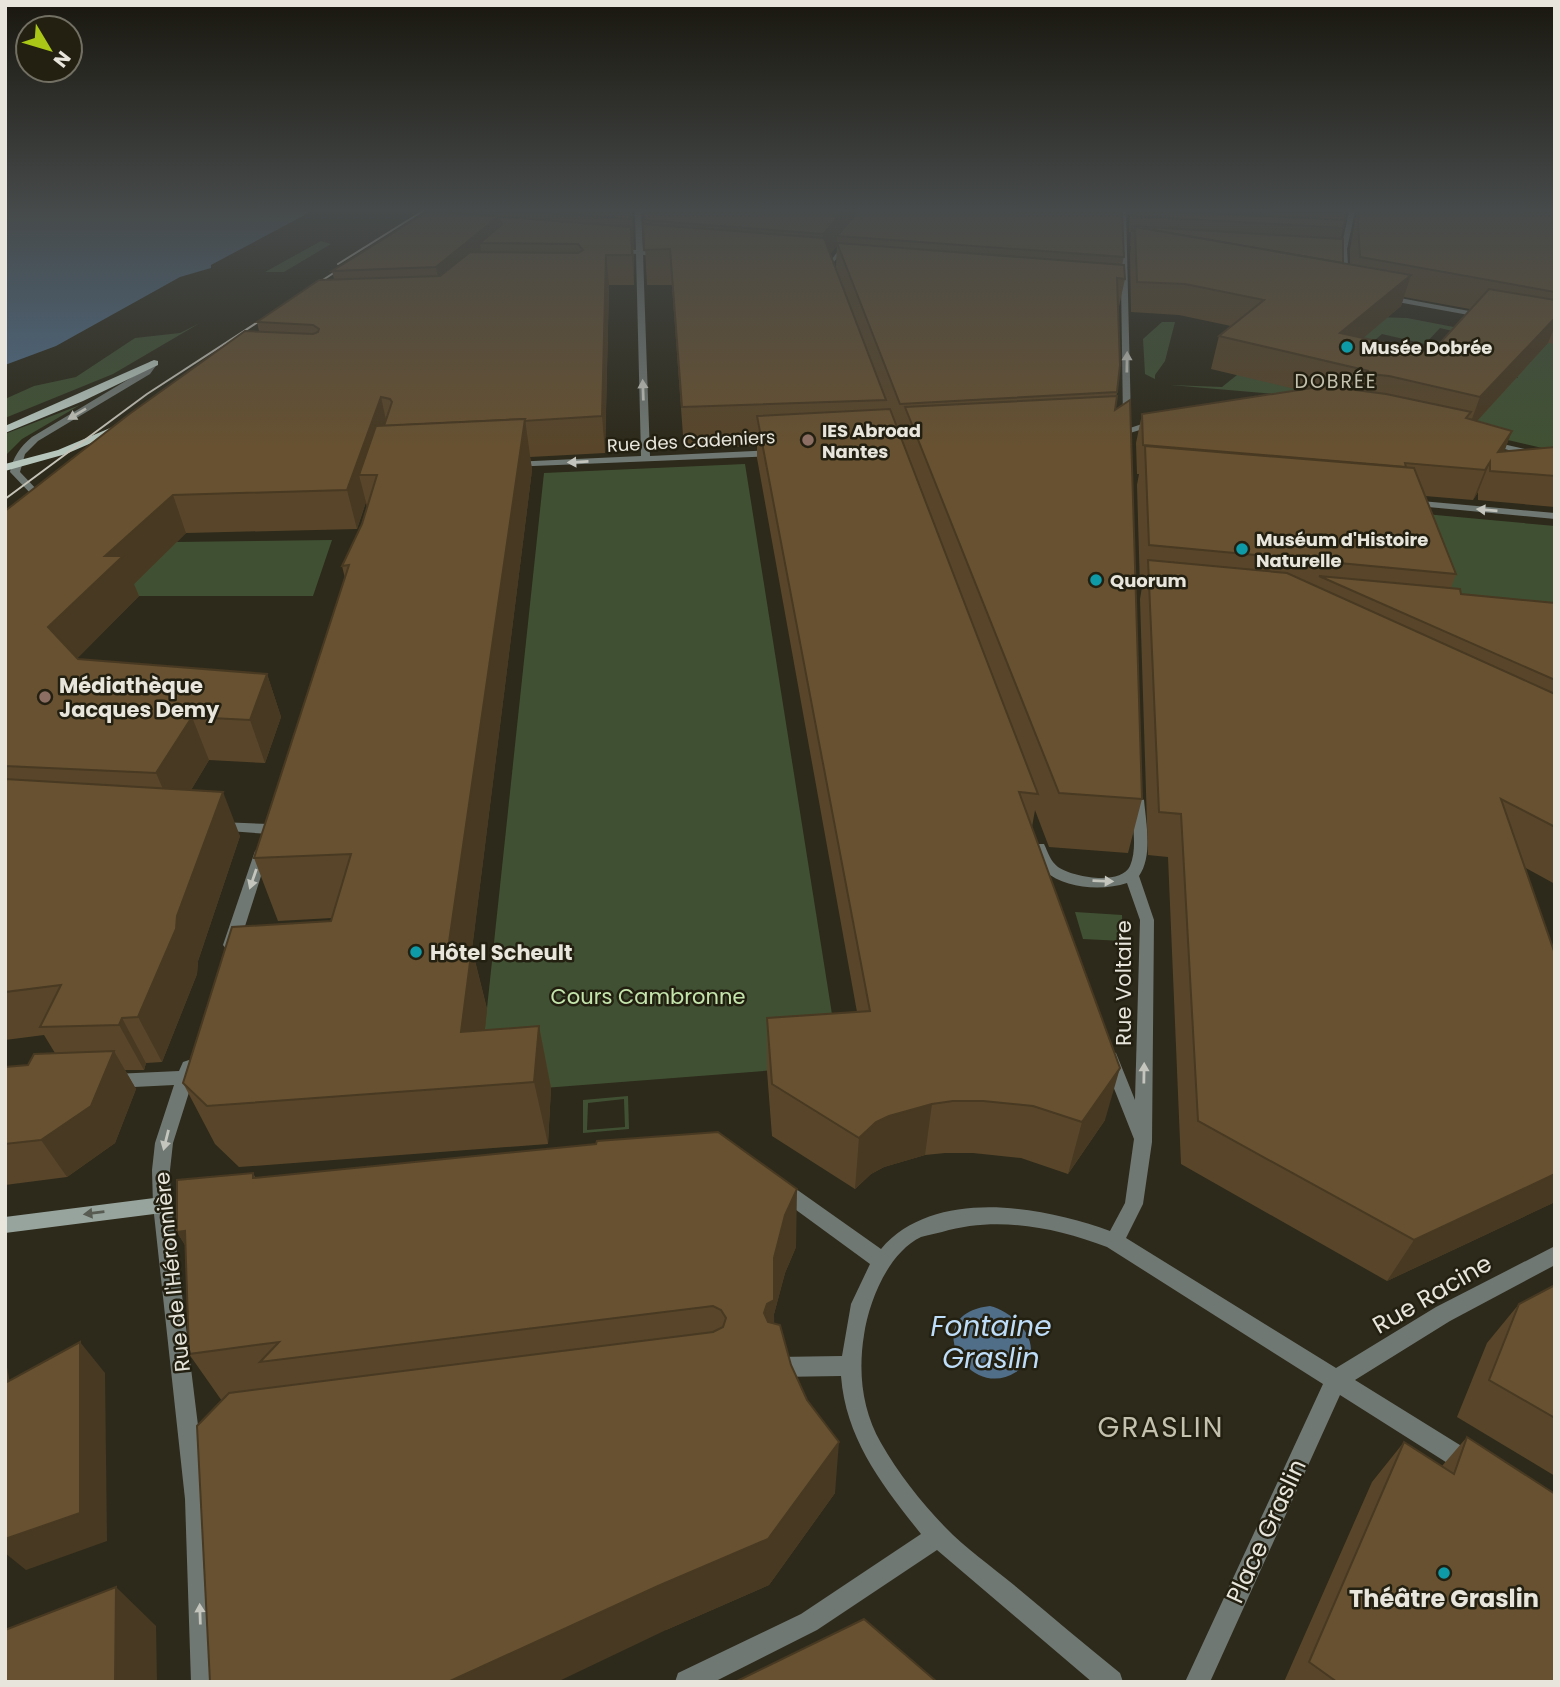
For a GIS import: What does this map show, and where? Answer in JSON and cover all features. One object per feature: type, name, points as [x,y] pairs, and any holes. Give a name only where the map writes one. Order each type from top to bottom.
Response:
[{"type":"main road","points":[[5,430],[79,400],[154,363]]},
{"type":"main road","points":[[10,467],[62,452],[103,436],[130,421]]},
{"type":"street","points":[[639,290],[646,458]]},
{"type":"street","points":[[1126,290],[1127,430],[1130,444]]},
{"type":"street","points":[[1116,292],[1126,293]]},
{"type":"street","points":[[1370,295],[1489,317]]},
{"type":"street","points":[[35,493],[10,467],[18,456],[34,439],[147,372],[154,363]]},
{"type":"street","points":[[1104,436],[1170,420]]},
{"type":"street","points":[[89,453],[103,436]]},
{"type":"street","points":[[1480,441],[1555,458]]},
{"type":"street","name":"Rue des Cadeniers","points":[[498,466],[791,452]]},
{"type":"street","points":[[25,501],[46,485]]},
{"type":"street","points":[[1399,502],[1555,516]]},
{"type":"street","points":[[1032,829],[1044,861],[1055,879],[1116,882],[1131,875],[1137,868],[1137,787]]},
{"type":"street","points":[[211,827],[271,823],[225,960]]},
{"type":"street","name":"Rue Voltaire","points":[[1131,875],[1147,920],[1143,1142]]},
{"type":"street","points":[[1104,1040],[1143,1142],[1134,1204],[1114,1241]]},
{"type":"street","name":"Rue de l'Héronnière","points":[[194,1052],[164,1143],[161,1170],[172,1204],[196,1499],[203,1682]]},
{"type":"street","points":[[99,1082],[186,1078]]},
{"type":"street","points":[[772,1182],[882,1261]]},
{"type":"street","points":[[5,1225],[172,1204]]},
{"type":"street","points":[[1111,1682],[938,1536],[881,1466],[857,1411],[851,1366],[854,1330],[863,1294],[882,1261],[912,1232],[953,1219],[992,1214],[1077,1226],[1114,1241],[1488,1476]]},
{"type":"street","name":"Rue Racine","points":[[1336,1380],[1443,1314],[1555,1255]]},
{"type":"street","points":[[777,1367],[851,1366]]},
{"type":"street","name":"Place Graslin","points":[[1197,1682],[1336,1380]]},
{"type":"street","points":[[190,1445],[213,1440]]},
{"type":"street","points":[[687,1682],[809,1622],[938,1536]]},
{"type":"green space","points":[[1312,315],[1407,318],[1469,330],[1465,334],[1440,328],[1425,344],[1382,334],[1317,390],[1320,398],[1170,385],[1222,387]]},
{"type":"green space","points":[[1162,322],[1175,322],[1165,361],[1155,379],[1145,374],[1143,339]]},
{"type":"green space","points":[[200,323],[113,374],[5,418],[5,399],[34,386],[76,377],[135,338],[180,333]]},
{"type":"green space","points":[[1555,335],[1555,451],[1418,419],[1513,377],[1518,378],[1516,376]]},
{"type":"green space","points":[[80,405],[22,439],[5,456],[5,434]]},
{"type":"green space","name":"Cours Cambronne","points":[[745,464],[840,1065],[478,1093],[544,473]]},
{"type":"green space","points":[[1370,509],[1555,526],[1555,622],[1402,607]]},
{"type":"green space","points":[[332,540],[313,596],[122,596],[175,542]]},
{"type":"green space","points":[[1075,912],[1122,915],[1123,941],[1083,939]]},
{"type":"green space","points":[[628,1096],[629,1129],[583,1133],[583,1100]],"holes":[[[624,1099],[625,1127],[587,1130],[588,1103]]]},
{"type":"water","points":[[5,290],[157,290],[56,346],[5,365]]},
{"type":"water","name":"Fontaine Graslin","points":[[990,1306],[1011,1316],[1020,1324],[1030,1344],[1026,1363],[1016,1372],[998,1378],[981,1376],[967,1367],[958,1354],[953,1339],[957,1324],[968,1312]]},
{"type":"building","points":[[305,290],[605,290],[602,416],[384,426],[392,402],[381,397],[347,490],[173,495],[105,556],[123,556],[48,627],[78,659],[267,674],[250,720],[192,717],[156,773],[5,766],[5,511],[128,415],[245,331],[313,334],[319,329],[313,325],[257,322]]},
{"type":"building","points":[[673,290],[844,290],[886,400],[682,407]]},
{"type":"building","points":[[855,290],[1117,290],[1120,365],[1117,392],[900,404]]},
{"type":"building","points":[[1213,290],[1393,290],[1340,333],[1431,353],[1488,290],[1555,300],[1555,318],[1480,397],[1389,376],[1359,373],[1369,371],[1219,336],[1264,300]]},
{"type":"building","points":[[1325,386],[1386,394],[1471,412],[1466,418],[1512,431],[1498,452],[1555,447],[1555,476],[1490,471],[1490,462],[1485,470],[1405,463],[1406,467],[1143,445],[1142,414]]},
{"type":"building","points":[[1117,396],[1115,410],[1130,400],[1142,799],[1059,793],[905,407]]},
{"type":"building","points":[[890,409],[1038,794],[1019,792],[1120,1068],[1082,1122],[1033,1106],[953,1101],[889,1116],[876,1122],[859,1138],[772,1084],[767,1018],[870,1011],[757,416]]},
{"type":"building","points":[[525,419],[448,949],[472,947],[461,1032],[539,1026],[534,1082],[207,1106],[183,1083],[232,927],[331,921],[351,854],[254,858],[349,565],[342,566],[362,524],[377,475],[359,475],[376,426]]},
{"type":"building","points":[[1145,446],[1414,468],[1456,574],[1149,545]]},
{"type":"building","points":[[1148,560],[1287,573],[1555,694],[1555,827],[1501,799],[1555,954],[1555,1174],[1414,1240],[1198,1121],[1181,814],[1159,812]]},
{"type":"building","points":[[1319,576],[1460,589],[1461,594],[1555,603],[1555,680]]},
{"type":"building","points":[[5,779],[223,792],[177,916],[176,929],[138,1017],[122,1018],[119,1025],[40,1027],[61,985],[5,992]]},
{"type":"building","points":[[114,1051],[91,1106],[41,1140],[5,1144],[5,1067],[28,1065],[34,1054]]},
{"type":"building","points":[[718,1132],[797,1189],[785,1215],[774,1258],[774,1300],[767,1304],[764,1313],[768,1322],[780,1325],[791,1365],[807,1400],[839,1442],[768,1539],[448,1682],[210,1682],[197,1426],[229,1393],[713,1332],[723,1327],[726,1318],[721,1310],[713,1306],[260,1362],[279,1342],[189,1354],[185,1231],[177,1232],[177,1180],[253,1173],[253,1178],[596,1144],[597,1141]]},
{"type":"building","points":[[1555,1285],[1555,1418],[1489,1380],[1519,1304]]},
{"type":"building","points":[[80,1342],[80,1513],[5,1539],[5,1383]]},
{"type":"building","name":"Théâtre Graslin","points":[[1467,1437],[1555,1494],[1555,1682],[1337,1682],[1309,1662],[1404,1442],[1454,1474]]},
{"type":"building","points":[[116,1587],[115,1682],[5,1682],[5,1630]]},
{"type":"building","points":[[864,1619],[937,1682],[735,1682]]},
{"type":"tram line","points":[[5,499],[147,394],[308,290]]},
{"type":"place","name":"Musée Dobrée","points":[[1347,347]]},
{"type":"place","name":"IES Abroad Nantes","points":[[808,440]]},
{"type":"place","name":"Muséum d'Histoire Naturelle","points":[[1242,549]]},
{"type":"place","name":"Quorum","points":[[1096,580]]},
{"type":"place","name":"Médiathèque Jacques Demy","points":[[45,697]]},
{"type":"place","name":"Hôtel Scheult","points":[[416,952]]},
{"type":"place","name":"Théâtre Graslin","points":[[1444,1573]]},
{"type":"district","name":"DOBRÉE","points":[[1336,381]]},
{"type":"district","name":"GRASLIN","points":[[1161,1427]]}]
